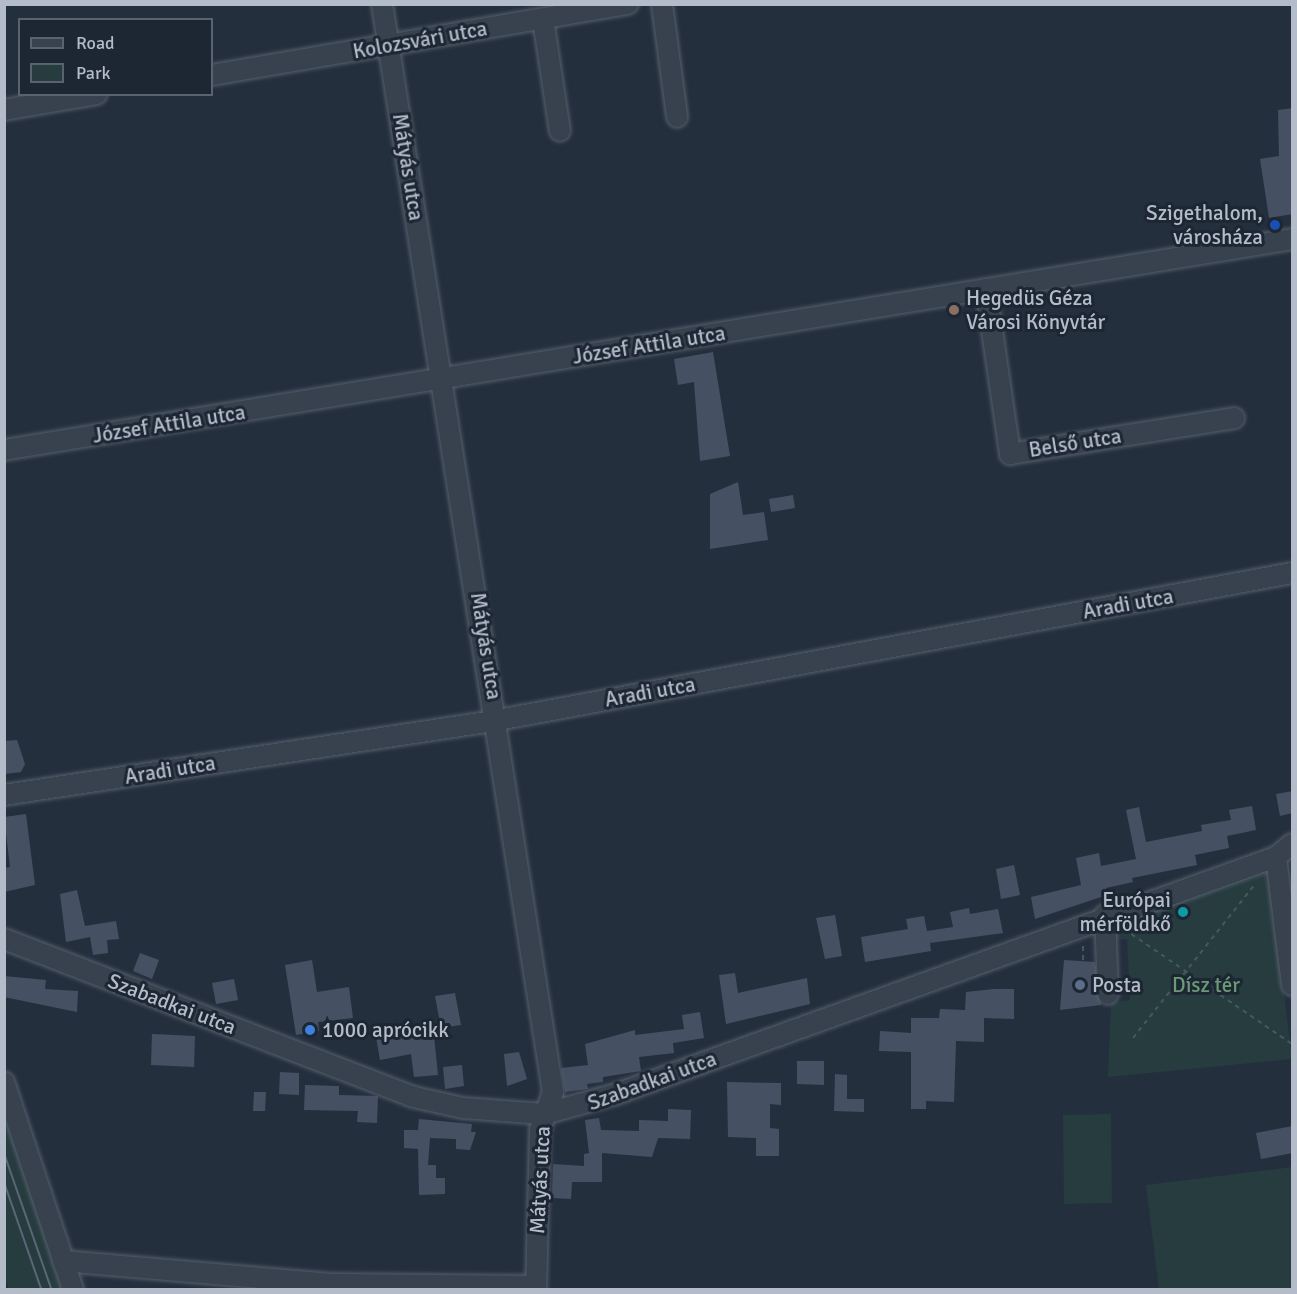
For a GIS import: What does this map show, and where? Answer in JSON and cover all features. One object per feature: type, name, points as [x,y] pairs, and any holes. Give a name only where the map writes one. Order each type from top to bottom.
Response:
[{"type":"street","name":"Mátyás utca","points":[[382,4],[498,720],[553,1092],[544,1114],[536,1288]]},
{"type":"street","name":"Kolozsvári utca","points":[[213,75],[628,4]]},
{"type":"street","points":[[662,4],[677,117]]},
{"type":"street","points":[[543,19],[560,131]]},
{"type":"street","points":[[4,110],[85,96]]},
{"type":"street","name":"József Attila utca","points":[[4,450],[443,380],[1293,239]]},
{"type":"street","name":"Belső utca","points":[[986,289],[1010,454],[1233,418]]},
{"type":"street","name":"Aradi utca","points":[[4,795],[498,720],[1293,573]]},
{"type":"street","name":"Szabadkai utca","points":[[4,939],[414,1097],[463,1108],[544,1114],[619,1094],[1105,915],[1276,857],[1293,844]]},
{"type":"street","points":[[1276,857],[1293,985]]},
{"type":"street","points":[[1105,915],[1108,994]]},
{"type":"street","points":[[4,1082],[73,1290]]},
{"type":"street","points":[[63,1261],[334,1287],[536,1288]]},
{"type":"path","points":[[1133,1038],[1276,857]]},
{"type":"path","points":[[1105,915],[1293,1044]]},
{"type":"path","points":[[1083,943],[1083,960]]},
{"type":"green space","name":"Dísz tér","points":[[1269,866],[1292,1059],[1108,1077],[1111,1002],[1130,1000],[1127,939],[1115,940],[1112,918]]},
{"type":"green space","points":[[4,1103],[65,1289],[9,1289],[5,1278]]},
{"type":"green space","points":[[1111,1114],[1112,1203],[1064,1204],[1063,1115]]},
{"type":"green space","points":[[1292,1167],[1292,1289],[1159,1289],[1146,1185]]},
{"type":"building","points":[[1293,108],[1293,214],[1269,218],[1260,159],[1279,156],[1278,110]]},
{"type":"building","points":[[713,352],[730,456],[700,461],[694,382],[678,385],[674,359]]},
{"type":"building","points":[[738,482],[743,515],[764,512],[768,540],[710,549],[710,494]]},
{"type":"building","points":[[793,495],[795,508],[771,512],[769,499]]},
{"type":"building","points":[[17,740],[25,764],[21,772],[5,774],[4,741]]},
{"type":"building","points":[[1293,791],[1293,813],[1280,816],[1276,794]]},
{"type":"building","points":[[1252,806],[1256,830],[1227,836],[1229,848],[1195,855],[1197,865],[1132,878],[1133,882],[1106,888],[1107,895],[1035,919],[1031,897],[1081,885],[1076,858],[1099,853],[1101,866],[1136,859],[1126,810],[1139,807],[1146,842],[1202,831],[1201,825],[1231,820],[1229,810]]},
{"type":"building","points":[[26,814],[35,885],[4,892],[4,868],[10,867],[4,817]]},
{"type":"building","points":[[1014,865],[1020,895],[1001,899],[996,869]]},
{"type":"building","points":[[77,890],[85,926],[116,921],[119,939],[107,940],[108,953],[93,955],[90,937],[66,942],[60,894]]},
{"type":"building","points":[[969,908],[970,914],[998,909],[1003,933],[930,943],[931,951],[865,962],[861,937],[908,929],[906,919],[924,916],[927,931],[953,927],[950,912]]},
{"type":"building","points":[[835,915],[842,956],[825,959],[816,918]]},
{"type":"building","points":[[140,953],[159,960],[152,979],[133,971]]},
{"type":"building","points":[[312,960],[317,992],[349,987],[353,1018],[318,1022],[319,1031],[296,1035],[285,965]]},
{"type":"building","name":"Posta","points":[[1064,960],[1095,962],[1101,1005],[1060,1010]]},
{"type":"building","points":[[735,973],[738,993],[807,978],[810,1004],[726,1024],[719,975]]},
{"type":"building","points":[[4,976],[46,980],[45,989],[78,991],[77,1012],[4,997]]},
{"type":"building","points":[[234,979],[238,1000],[216,1004],[212,983]]},
{"type":"building","points":[[1014,989],[1014,1019],[984,1018],[984,1042],[956,1041],[954,1102],[926,1101],[926,1109],[911,1109],[911,1052],[879,1051],[880,1031],[911,1033],[911,1018],[939,1018],[940,1009],[965,1010],[966,992]]},
{"type":"building","points":[[455,993],[461,1025],[441,1028],[435,996]]},
{"type":"building","points":[[700,1012],[704,1038],[673,1043],[674,1053],[639,1057],[641,1071],[603,1077],[603,1082],[587,1084],[588,1089],[565,1092],[561,1068],[588,1065],[585,1044],[635,1030],[635,1035],[684,1029],[682,1015]]},
{"type":"building","points":[[433,1026],[438,1075],[414,1077],[411,1054],[380,1060],[375,1031]]},
{"type":"building","points":[[152,1034],[195,1036],[194,1067],[151,1065]]},
{"type":"building","points":[[519,1052],[527,1079],[507,1086],[504,1054]]},
{"type":"building","points":[[797,1061],[824,1061],[824,1085],[797,1084]]},
{"type":"building","points":[[462,1065],[464,1086],[445,1089],[443,1067]]},
{"type":"building","points":[[280,1072],[299,1073],[299,1095],[279,1094]]},
{"type":"building","points":[[835,1074],[847,1075],[847,1099],[864,1099],[864,1112],[834,1111]]},
{"type":"building","points":[[727,1082],[781,1083],[781,1105],[770,1104],[770,1128],[779,1129],[779,1156],[756,1156],[756,1138],[728,1137]]},
{"type":"building","points":[[305,1085],[339,1086],[339,1095],[378,1096],[377,1123],[357,1122],[358,1111],[304,1110]]},
{"type":"building","points":[[254,1092],[266,1092],[265,1111],[253,1111]]},
{"type":"building","points":[[668,1109],[691,1110],[690,1139],[658,1138],[652,1157],[602,1153],[602,1182],[572,1182],[571,1199],[552,1198],[553,1164],[584,1166],[584,1154],[589,1153],[585,1120],[599,1118],[601,1130],[639,1131],[639,1120],[668,1121]]},
{"type":"building","points":[[419,1119],[472,1124],[471,1132],[476,1132],[470,1150],[456,1149],[456,1139],[430,1138],[428,1165],[436,1165],[436,1178],[445,1178],[445,1194],[419,1195],[418,1149],[404,1148],[404,1130],[418,1130]]},
{"type":"building","points":[[1293,1126],[1293,1153],[1261,1159],[1256,1133]]},
{"type":"tram line","points":[[4,1152],[52,1290]]},
{"type":"tram line","points":[[4,1181],[42,1290]]},
{"type":"place","name":"Szigethalom, városháza","points":[[1275,225]]},
{"type":"place","name":"Hegedüs Géza Városi Könyvtár","points":[[954,310]]},
{"type":"place","name":"Európai mérföldkő","points":[[1183,912]]},
{"type":"place","name":"Posta","points":[[1080,985]]},
{"type":"place","name":"1000 aprócikk","points":[[310,1030]]}]
